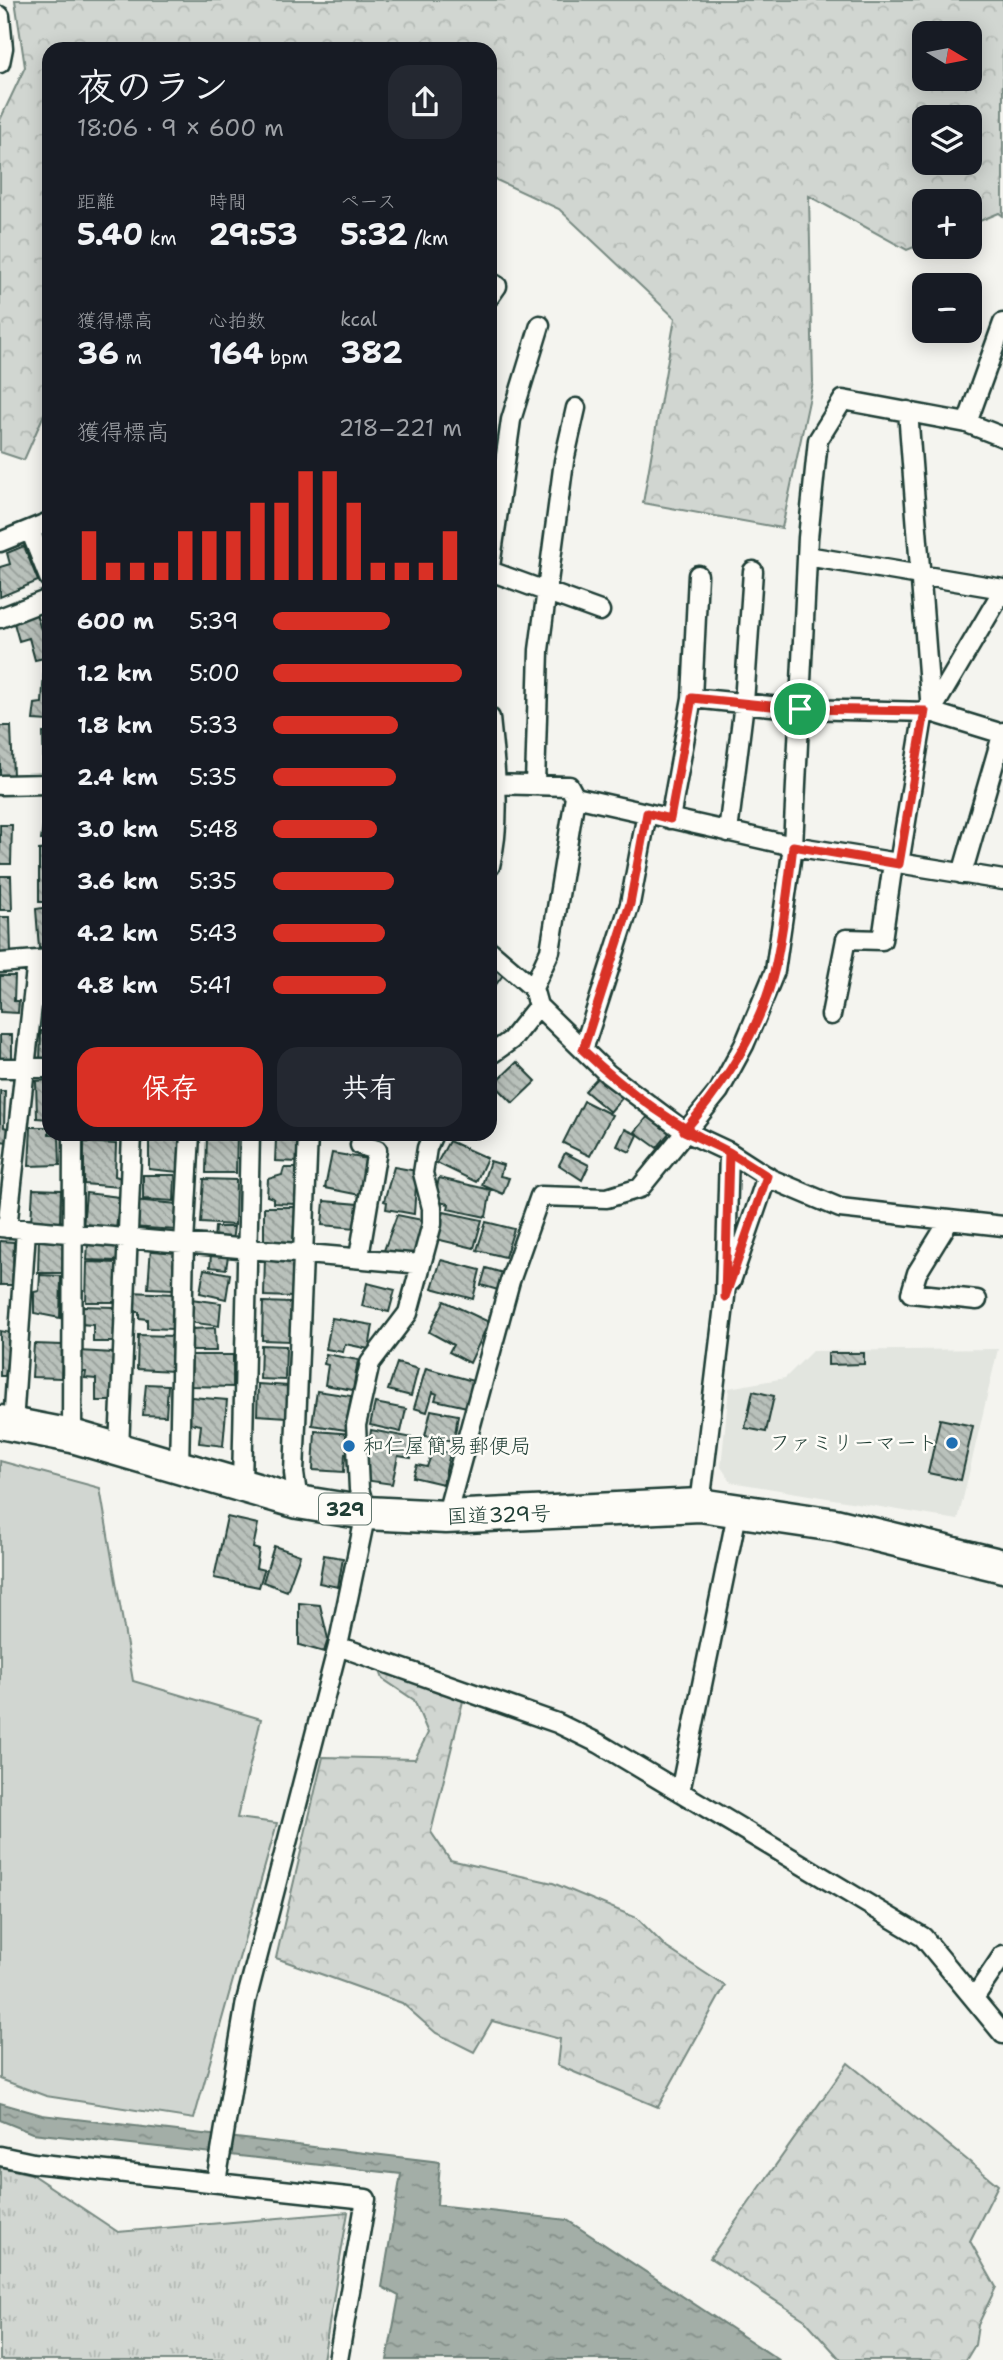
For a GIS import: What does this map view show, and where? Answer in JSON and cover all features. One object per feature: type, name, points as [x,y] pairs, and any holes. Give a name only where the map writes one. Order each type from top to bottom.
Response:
[{"type":"highway","name":"国道329号","points":[[6,1423],[72,1436],[298,1502],[366,1513],[446,1517],[700,1505],[848,1528],[1003,1566]]},
{"type":"street","points":[[0,16],[3,48],[0,63]]},
{"type":"street","points":[[967,423],[1003,323]]},
{"type":"street","points":[[497,519],[511,420],[540,325]]},
{"type":"street","points":[[446,1517],[510,1281],[540,1196],[607,1198],[640,1188],[719,1091],[744,1045],[771,981],[784,916],[793,846],[794,768],[800,709],[807,556],[818,440],[843,400],[967,423],[1003,437]]},
{"type":"street","points":[[535,785],[539,650],[564,461],[576,408]]},
{"type":"street","points":[[831,1015],[846,939],[882,940],[928,711],[923,577],[908,411]]},
{"type":"street","points":[[0,542],[42,525]]},
{"type":"street","points":[[30,530],[42,560]]},
{"type":"street","points":[[807,556],[1003,589],[928,711]]},
{"type":"street","points":[[728,832],[744,703],[753,571]]},
{"type":"street","points":[[497,572],[600,611]]},
{"type":"street","points":[[670,819],[692,698],[698,575]]},
{"type":"street","points":[[0,618],[42,602]]},
{"type":"street","points":[[692,698],[800,709],[928,711],[1003,733],[962,874]]},
{"type":"street","points":[[0,785],[42,784]]},
{"type":"street","points":[[497,784],[569,786],[575,797],[550,951],[533,988]]},
{"type":"street","points":[[575,797],[793,846],[1003,880]]},
{"type":"street","points":[[583,1050],[630,904],[647,813]]},
{"type":"street","points":[[497,957],[533,988],[538,1006],[608,1074],[684,1131],[729,1152],[767,1176],[840,1208],[1003,1226]]},
{"type":"street","points":[[0,963],[42,960]]},
{"type":"street","points":[[42,966],[4,1227],[421,1264]]},
{"type":"street","points":[[497,1050],[511,1040],[538,1006]]},
{"type":"street","points":[[0,1068],[42,1068]]},
{"type":"street","points":[[72,1436],[73,1141]]},
{"type":"street","points":[[119,1449],[132,1141]]},
{"type":"street","points":[[179,1466],[184,1244],[190,1141]]},
{"type":"street","points":[[242,1484],[250,1141]]},
{"type":"street","points":[[298,1502],[294,1473],[309,1141]]},
{"type":"street","points":[[359,1257],[377,1150],[360,1145],[361,1141]]},
{"type":"street","points":[[216,2182],[246,2001],[338,1646],[366,1513],[359,1489],[356,1425],[370,1363],[408,1313],[432,1224],[432,1209],[423,1173],[430,1141]]},
{"type":"street","points":[[700,1505],[725,1297],[729,1152]]},
{"type":"street","points":[[725,1297],[767,1176]]},
{"type":"street","points":[[948,1221],[917,1273],[911,1293],[977,1300]]},
{"type":"street","points":[[6,1423],[26,1230]]},
{"type":"street","points":[[680,1792],[738,1509]]},
{"type":"street","points":[[338,1646],[558,1723],[680,1792],[922,1937],[1003,2034]]},
{"type":"street","points":[[974,1998],[1003,1955]]},
{"type":"street","points":[[0,2155],[33,2163],[366,2199],[338,2360]]},
{"type":"shaded area","points":[[998,1349],[958,1520],[731,1482],[721,1467],[729,1388],[785,1378],[812,1351]]},
{"type":"green space","points":[[15,0],[1003,0],[1003,216],[999,213],[982,220],[982,189],[912,189],[912,248],[907,250],[809,196],[813,382],[782,528],[643,503],[675,318],[559,209],[497,180],[497,42],[42,42],[42,419],[24,460],[0,452],[0,120],[25,67]]},
{"type":"green space","points":[[0,1461],[100,1488],[133,1681],[261,1719],[237,1818],[277,1823],[194,2119],[46,2096],[0,2079]]},
{"type":"green space","points":[[379,1668],[463,1701],[431,1832],[450,1860],[553,1883],[637,1918],[667,1948],[725,1986],[658,2107],[557,2065],[560,2039],[492,2021],[474,2052],[436,2033],[402,2003],[276,1958],[323,1757],[415,1759],[428,1733],[414,1700],[383,1679]]},
{"type":"green space","points":[[848,2063],[998,2185],[970,2241],[996,2287],[978,2325],[975,2345],[966,2360],[841,2360],[805,2320],[710,2258]]},
{"type":"green space","points":[[0,2167],[31,2174],[118,2232],[348,2212],[323,2360],[0,2360]]},
{"type":"water","points":[[0,2103],[42,2115],[440,2162],[437,2205],[567,2220],[779,2360],[387,2360],[399,2296],[382,2287],[401,2174],[32,2133],[0,2120]]},
{"type":"building","points":[[24,546],[38,581],[0,597],[0,567],[10,564],[7,553]]},
{"type":"building","points":[[36,614],[42,629],[42,658],[35,660],[29,638],[19,641],[14,623]]},
{"type":"building","points":[[42,703],[42,721],[33,720],[35,704]]},
{"type":"building","points":[[0,726],[11,726],[13,776],[0,776]]},
{"type":"building","points":[[0,825],[12,825],[11,864],[0,864]]},
{"type":"building","points":[[39,850],[42,850],[42,902],[39,902]]},
{"type":"building","points":[[0,876],[11,876],[12,910],[0,910]]},
{"type":"building","points":[[42,908],[42,948],[39,948],[36,909]]},
{"type":"building","points":[[0,917],[10,917],[11,953],[0,954]]},
{"type":"building","points":[[497,970],[503,975],[497,983]]},
{"type":"building","points":[[0,976],[15,976],[14,1001],[19,1001],[18,1013],[0,1012]]},
{"type":"building","points":[[41,1031],[42,1031],[42,1061]]},
{"type":"building","points":[[0,1035],[12,1035],[12,1062],[0,1062]]},
{"type":"building","points":[[517,1062],[536,1081],[513,1103],[497,1087],[497,1081]]},
{"type":"building","points":[[599,1076],[623,1097],[610,1112],[585,1091]]},
{"type":"building","points":[[36,1081],[42,1081],[42,1118],[37,1118]]},
{"type":"building","points":[[0,1091],[5,1091],[4,1127],[10,1129],[8,1142],[0,1141]]},
{"type":"building","points":[[584,1101],[612,1115],[590,1156],[563,1143]]},
{"type":"building","points":[[649,1115],[670,1132],[657,1148],[635,1132]]},
{"type":"building","points":[[31,1127],[42,1127],[42,1141],[59,1141],[60,1165],[29,1166]]},
{"type":"building","points":[[625,1129],[638,1135],[630,1152],[617,1146]]},
{"type":"building","points":[[149,1141],[180,1141],[178,1172],[149,1169]]},
{"type":"building","points":[[207,1141],[237,1141],[236,1173],[206,1173]]},
{"type":"building","points":[[276,1141],[300,1141],[299,1162],[275,1161]]},
{"type":"building","points":[[449,1141],[487,1158],[476,1182],[437,1163]]},
{"type":"building","points":[[84,1142],[116,1144],[115,1176],[121,1178],[119,1187],[84,1184]]},
{"type":"building","points":[[332,1153],[368,1159],[360,1195],[325,1188]]},
{"type":"building","points":[[565,1153],[589,1165],[582,1180],[559,1165]]},
{"type":"building","points":[[490,1161],[503,1165],[500,1176],[509,1178],[503,1194],[482,1185]]},
{"type":"building","points":[[394,1167],[417,1171],[414,1214],[386,1209],[387,1202],[384,1201]]},
{"type":"building","points":[[284,1168],[298,1168],[295,1204],[273,1203],[273,1198],[267,1196],[268,1179],[282,1175]]},
{"type":"building","points":[[143,1175],[175,1175],[174,1201],[143,1199]]},
{"type":"building","points":[[439,1178],[491,1190],[486,1217],[448,1209],[449,1204],[434,1201]]},
{"type":"building","points":[[204,1179],[236,1180],[235,1225],[201,1223]]},
{"type":"building","points":[[33,1189],[61,1190],[60,1222],[31,1223]]},
{"type":"building","points":[[86,1193],[119,1197],[116,1231],[83,1228]]},
{"type":"building","points":[[132,1200],[178,1204],[176,1230],[131,1227]]},
{"type":"building","points":[[324,1201],[358,1204],[356,1228],[322,1225]]},
{"type":"building","points":[[264,1207],[295,1207],[293,1245],[264,1244]]},
{"type":"building","points":[[444,1212],[482,1220],[474,1248],[436,1239]]},
{"type":"building","points":[[397,1215],[422,1220],[414,1259],[383,1253]]},
{"type":"building","points":[[486,1222],[514,1229],[505,1257],[477,1250]]},
{"type":"building","points":[[215,1227],[234,1227],[232,1241],[214,1240]]},
{"type":"building","points":[[39,1237],[63,1238],[62,1273],[38,1273]]},
{"type":"building","points":[[0,1241],[14,1242],[12,1285],[0,1285]]},
{"type":"building","points":[[88,1242],[119,1244],[118,1261],[87,1260]]},
{"type":"building","points":[[151,1247],[175,1248],[173,1289],[148,1288]]},
{"type":"building","points":[[211,1254],[228,1256],[226,1269],[210,1267]]},
{"type":"building","points":[[265,1255],[294,1256],[292,1297],[264,1296]]},
{"type":"building","points":[[441,1260],[480,1270],[473,1299],[432,1288]]},
{"type":"building","points":[[87,1262],[118,1263],[117,1302],[86,1302]]},
{"type":"building","points":[[486,1268],[503,1273],[498,1290],[481,1285]]},
{"type":"building","points":[[204,1269],[230,1274],[226,1299],[200,1293]]},
{"type":"building","points":[[40,1275],[61,1276],[60,1318],[34,1313],[34,1292],[39,1291]]},
{"type":"building","points":[[367,1283],[395,1290],[389,1312],[362,1306]]},
{"type":"building","points":[[130,1292],[174,1294],[173,1329],[147,1328],[147,1319],[139,1318],[139,1312],[129,1312]]},
{"type":"building","points":[[191,1299],[221,1303],[219,1326],[187,1322]]},
{"type":"building","points":[[444,1301],[489,1322],[470,1363],[449,1352],[453,1345],[429,1332]]},
{"type":"building","points":[[263,1302],[291,1303],[290,1341],[262,1340]]},
{"type":"building","points":[[80,1306],[114,1307],[114,1342],[93,1342],[93,1325],[79,1324]]},
{"type":"building","points":[[332,1318],[373,1325],[369,1349],[345,1344],[343,1352],[326,1349]]},
{"type":"building","points":[[215,1328],[216,1351],[191,1351],[191,1329]]},
{"type":"building","points":[[0,1331],[11,1333],[5,1376],[0,1376]]},
{"type":"building","points":[[138,1335],[174,1336],[173,1371],[137,1369]]},
{"type":"building","points":[[34,1344],[62,1345],[61,1378],[32,1377]]},
{"type":"building","points":[[261,1345],[286,1346],[285,1380],[260,1379]]},
{"type":"building","points":[[78,1351],[114,1353],[114,1401],[96,1401],[96,1379],[85,1378],[86,1372],[76,1372]]},
{"type":"building","points":[[828,1353],[864,1353],[864,1364],[828,1365]]},
{"type":"building","points":[[326,1354],[358,1360],[353,1390],[325,1385],[328,1365],[324,1364]]},
{"type":"building","points":[[192,1355],[233,1355],[233,1387],[191,1386]]},
{"type":"building","points":[[397,1363],[418,1369],[411,1396],[388,1390]]},
{"type":"building","points":[[426,1368],[473,1381],[467,1407],[435,1400],[437,1394],[433,1392],[427,1412],[414,1408]]},
{"type":"building","points":[[146,1384],[168,1385],[166,1416],[143,1415]]},
{"type":"building","points":[[258,1384],[288,1386],[287,1417],[257,1415]]},
{"type":"building","points":[[317,1391],[351,1396],[346,1430],[312,1425]]},
{"type":"building","points":[[753,1391],[774,1396],[766,1432],[745,1428]]},
{"type":"building","points":[[191,1397],[227,1400],[223,1446],[199,1443],[201,1425],[189,1423]]},
{"type":"building","points":[[375,1403],[406,1409],[401,1432],[370,1425]]},
{"type":"building","points":[[431,1410],[458,1415],[454,1441],[425,1436]]},
{"type":"building","name":"ファミリーマート","points":[[940,1419],[973,1426],[961,1480],[928,1473]]},
{"type":"building","points":[[371,1430],[413,1438],[411,1458],[398,1456],[392,1484],[364,1480]]},
{"type":"building","points":[[315,1431],[353,1434],[352,1454],[345,1454],[344,1472],[313,1470]]},
{"type":"building","points":[[433,1449],[450,1453],[443,1484],[413,1477],[417,1465],[427,1467]]},
{"type":"building","points":[[227,1517],[258,1524],[253,1548],[259,1550],[256,1568],[264,1570],[259,1587],[214,1578]]},
{"type":"building","points":[[274,1546],[300,1555],[287,1591],[263,1582]]},
{"type":"building","points":[[324,1555],[343,1558],[338,1587],[319,1583]]},
{"type":"building","points":[[299,1603],[320,1605],[328,1639],[324,1652],[299,1645]]},
{"type":"place","name":"ファミリーマート","points":[[952,1443]]},
{"type":"place","name":"和仁屋簡易郵便局","points":[[349,1446]]},
{"type":"route","points":[[800,709],[692,698],[670,819],[647,813],[630,904],[583,1050],[608,1074],[684,1131],[729,1152],[725,1297],[767,1176],[729,1152],[684,1131],[719,1091],[744,1045],[775,971],[793,846],[899,864],[925,711],[800,709]]}]
